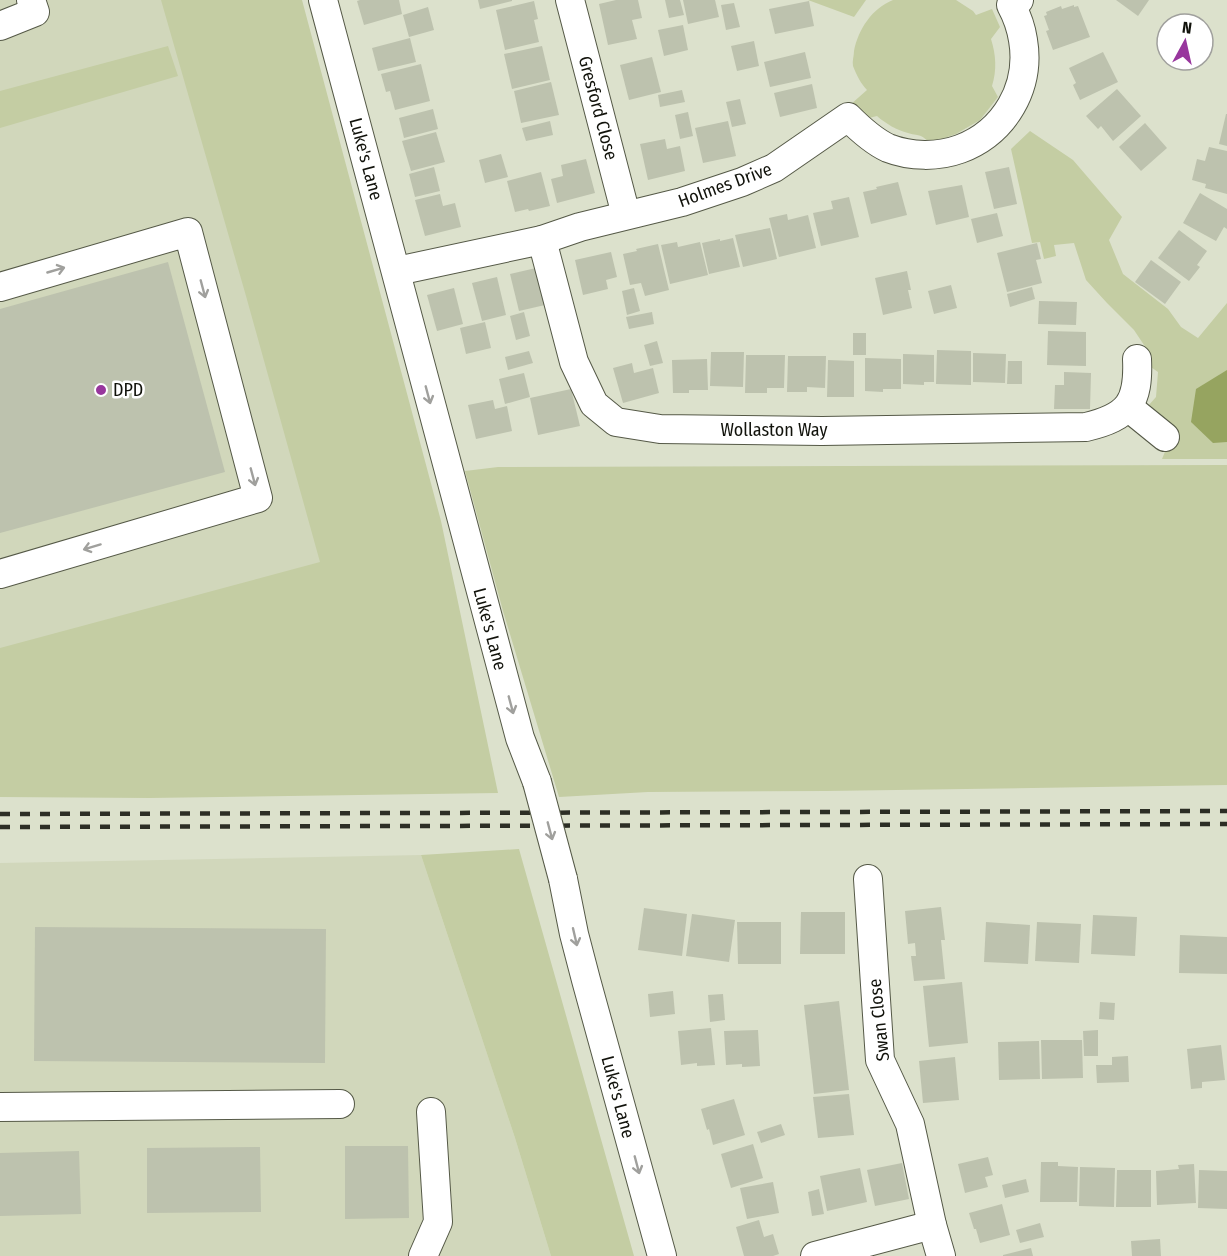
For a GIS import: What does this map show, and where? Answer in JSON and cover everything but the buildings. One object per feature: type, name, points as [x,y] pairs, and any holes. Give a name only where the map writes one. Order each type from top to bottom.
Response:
[{"type":"street","points":[[0,26],[35,12],[31,0]]},
{"type":"street","name":"Luke's Lane","points":[[323,0],[520,738],[537,782],[563,879],[586,980],[662,1256]]},
{"type":"street","name":"Gresford Close","points":[[570,0],[626,215]]},
{"type":"street","name":"Holmes Drive","points":[[397,271],[542,240],[580,227],[682,202],[742,182],[774,168],[848,117],[870,137],[888,147],[904,152],[935,154],[951,152],[968,146],[994,129],[1005,118],[1019,90],[1025,57],[1019,21],[1011,5],[1019,0]]},
{"type":"street","points":[[0,287],[188,232],[258,498],[0,574]]},
{"type":"street","name":"Wollaston Way","points":[[542,240],[574,362],[594,404],[616,422],[660,429],[729,430],[1086,426],[1116,417],[1128,407]]},
{"type":"street","points":[[1137,359],[1135,396],[1128,407],[1165,437]]},
{"type":"street","name":"Swan Close","points":[[868,879],[880,1060],[910,1124],[932,1226],[941,1256]]},
{"type":"street","points":[[0,1107],[340,1104]]},
{"type":"street","points":[[423,1256],[438,1222],[431,1112]]},
{"type":"street","points":[[815,1256],[932,1226]]},
{"type":"shaded area","points":[[0,0],[222,0],[365,563],[0,710]]},
{"type":"shaded area","points":[[161,0],[302,0],[441,521],[498,793],[149,798],[0,797],[0,648],[320,562]]},
{"type":"shaded area","points":[[808,0],[866,0],[854,17]]},
{"type":"shaded area","points":[[893,0],[956,0],[976,15],[992,9],[1000,27],[991,39],[995,62],[992,86],[998,97],[980,120],[956,134],[930,143],[922,136],[904,132],[877,116],[861,120],[850,105],[867,90],[853,66],[854,51],[859,35],[872,14]]},
{"type":"shaded area","points":[[168,46],[178,76],[0,128],[0,91]]},
{"type":"shaded area","points":[[1030,131],[1073,160],[1122,217],[1109,240],[1123,274],[1168,309],[1181,327],[1198,338],[1227,303],[1227,459],[1162,459],[1173,432],[1148,406],[1156,397],[1158,372],[1145,363],[1146,348],[1134,330],[1086,280],[1074,243],[1054,245],[1056,256],[1044,259],[1040,242],[1032,243],[1011,149]]},
{"type":"shaded area","points":[[1227,370],[1227,442],[1213,443],[1191,422],[1196,389]]},
{"type":"shaded area","points":[[1227,465],[1227,785],[648,792],[559,797],[503,611],[465,471],[498,467]]},
{"type":"shaded area","points":[[519,849],[634,1256],[551,1256],[515,1138],[421,855]]},
{"type":"shaded area","points":[[421,855],[515,1138],[551,1256],[0,1256],[0,863]]},
{"type":"railway","points":[[0,814],[1227,811]]},
{"type":"railway","points":[[0,827],[1227,824]]},
{"type":"place","name":"DPD","points":[[101,390]]}]
